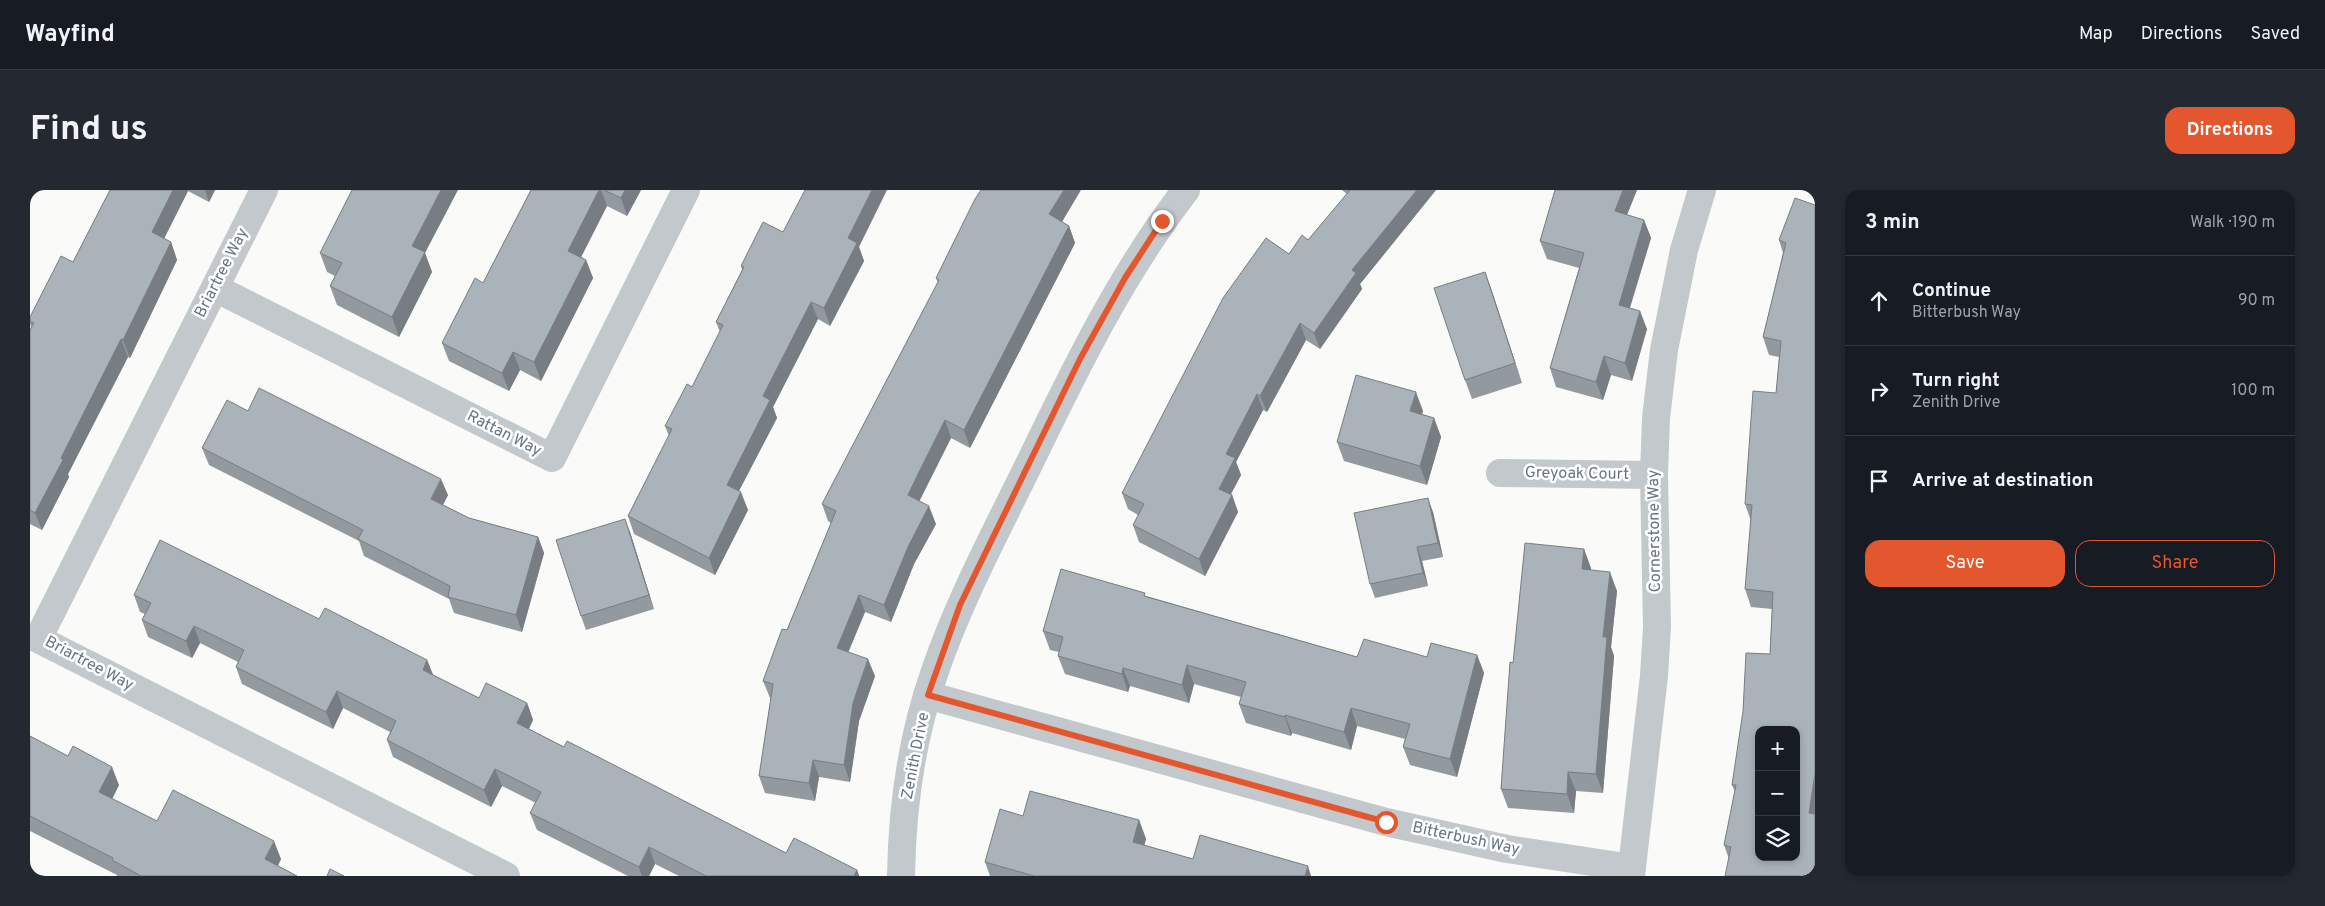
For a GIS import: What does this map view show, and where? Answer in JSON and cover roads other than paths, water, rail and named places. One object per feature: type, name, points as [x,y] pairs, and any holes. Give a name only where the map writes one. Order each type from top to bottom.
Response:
[{"type":"street","name":"Briartree Way","points":[[264,190],[38,639],[506,876]]},
{"type":"street","name":"Rattan Way","points":[[215,288],[552,458],[686,190]]},
{"type":"street","name":"Zenith Drive","points":[[902,876],[902,847],[910,776],[928,695],[960,605],[1080,359],[1125,278],[1162,221],[1186,190]]},
{"type":"street","name":"Cornerstone Way","points":[[1631,872],[1654,676],[1657,627],[1654,475],[1656,418],[1664,350],[1684,250],[1702,190]]},
{"type":"street","name":"Greyoak Court","points":[[1500,473],[1654,475]]},
{"type":"street","name":"Bitterbush Way","points":[[928,695],[1386,822],[1508,849],[1631,872]]}]
